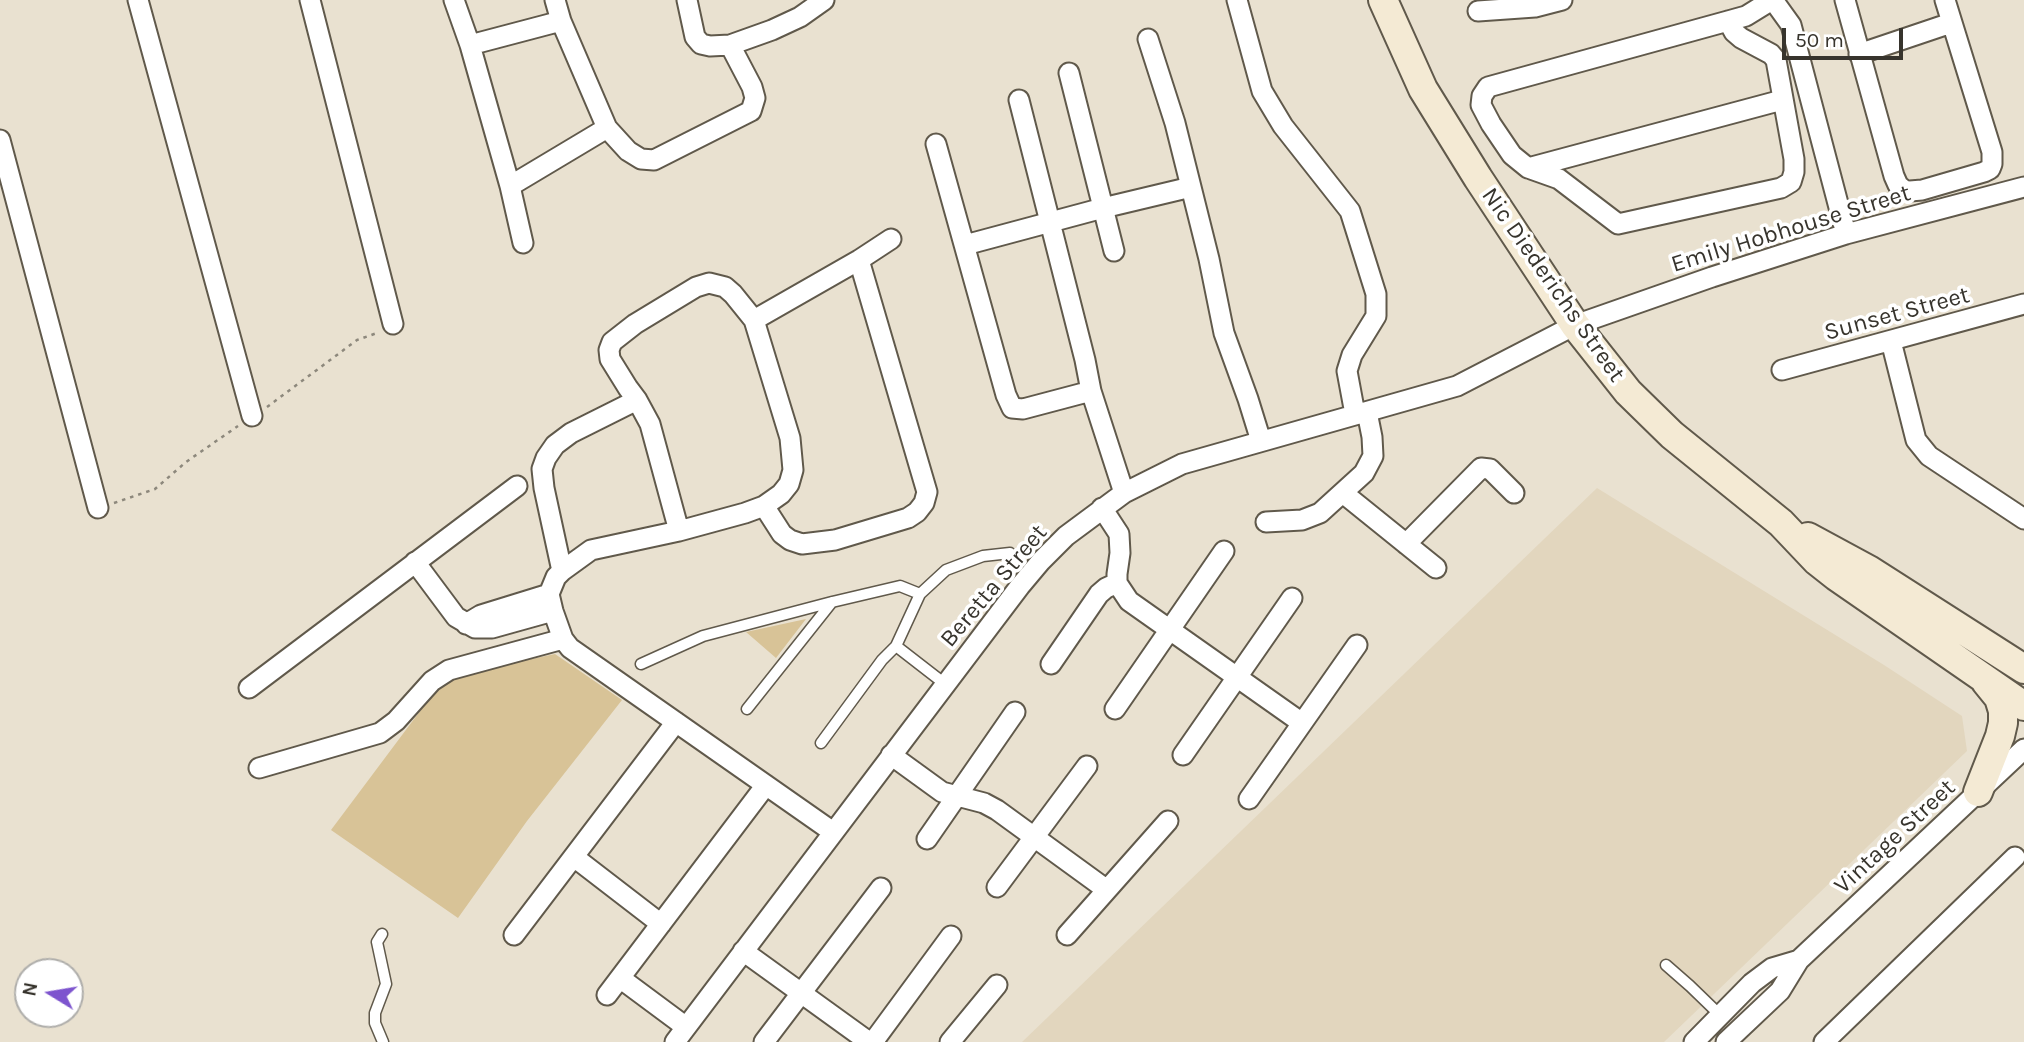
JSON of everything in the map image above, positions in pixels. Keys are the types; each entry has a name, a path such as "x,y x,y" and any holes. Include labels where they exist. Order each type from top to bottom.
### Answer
{"street":[{"path":"138,0 252,416"},
{"path":"310,0 393,324"},
{"path":"454,0 510,186 523,243"},
{"path":"555,0 561,21 607,128 622,146 641,159 654,159 751,111 755,98 752,87 730,45"},
{"path":"687,0 695,37 698,42 710,46 730,45 772,30 800,18 824,0"},
{"path":"1237,0 1262,91 1283,126 1350,211 1376,295 1376,316 1352,355 1347,371 1372,437 1373,456 1364,473 1320,513 1303,520 1266,522"},
{"name":"Nic Diederichs Street","path":"1383,0 1423,89 1478,178 1575,325 1628,392 1672,435 1781,523 1817,561 2024,706"},
{"path":"1728,21 1741,38 1762,48 1776,60 1794,159 1791,182 1782,188 1618,224 1559,179 1528,168 1513,155 1481,105 1482,96 1488,87 1746,16 1773,0 1791,25 1846,234"},
{"path":"1845,0 1894,176 1904,190 1922,190 1984,172 1990,169 1992,164 1992,152 1945,0"},
{"path":"1478,11 1535,7 1555,1"},
{"path":"470,46 561,21"},
{"path":"1859,54 1951,23"},
{"path":"1148,39 1175,123 1209,259 1224,333 1261,440"},
{"path":"1069,73 1114,251"},
{"path":"1019,100 1091,391 1124,493"},
{"path":"1528,168 1782,100"},
{"path":"510,186 607,128"},
{"path":"0,140 98,508"},
{"path":"936,144 1006,395 1012,408 1023,408 1091,391"},
{"path":"964,244 1191,187"},
{"name":"Emily Hobhouse Street","path":"1575,325 1846,234 2024,187"},
{"path":"754,320 891,239"},
{"path":"764,506 782,534 802,544 835,540 908,518 917,512 923,503 927,492 859,260"},
{"path":"679,531 650,424 615,369 608,350 612,342 635,324 696,287 709,283 725,287 754,320 790,438 793,470 789,484 781,494 764,506 679,531 591,550 556,578 551,603 563,639 570,648 833,832"},
{"name":"Sunset Street","path":"1782,370 2024,304"},
{"name":"Beretta Street","path":"680,1034 945,684 1041,561 1066,536 1124,493 1182,464 1457,386 1575,325"},
{"path":"1891,341 1916,440 1929,456 2024,519"},
{"path":"562,571 544,488 542,469 546,458 555,445 571,433 637,400"},
{"path":"1406,544 1481,468 1490,469 1514,493"},
{"path":"249,688 517,486"},
{"path":"1343,493 1436,568"},
{"path":"1102,508 1119,534 1121,546 1117,583 1129,601 1302,723"},
{"name":"Nic Diederichs Street","path":"1781,523 1869,570 2024,669"},
{"path":"1115,709 1224,551"},
{"path":"415,562 449,608 466,624 475,628 514,622 551,603"},
{"path":"1051,664 1100,594 1117,583"},
{"path":"1183,755 1292,598"},
{"path":"259,768 380,733 396,721 441,674 563,639"},
{"path":"1249,799 1357,645"},
{"path":"1979,792 2003,723 1999,698 1983,678"},
{"path":"927,838 1015,712"},
{"path":"514,934 676,722"},
{"name":"Vintage Street","path":"1737,1038 1780,991 1799,960 2024,749"},
{"path":"891,755 942,793 984,803 1107,890"},
{"path":"997,887 1087,766"},
{"path":"607,995 766,785"},
{"path":"1068,935 1167,821"},
{"path":"573,857 661,924"},
{"path":"1824,1042 2015,857"},
{"path":"764,1042 881,888"},
{"path":"743,951 871,1042 951,936"},
{"name":"Vintage Street","path":"1694,1042 1752,983 1772,968 1799,960"},
{"path":"620,978 680,1034"},
{"path":"950,1042 997,985"},
{"path":"1721,1016 1737,1038"}],"lane":[{"path":"821,743 882,660 896,646 920,594 946,570 983,556 1010,553"},
{"path":"641,664 703,636 832,602 900,586 920,594"},
{"path":"747,709 832,602"},
{"path":"896,646 945,684"},
{"path":"382,934 377,942 386,984 374,1013 383,1042"},
{"path":"1666,965 1721,1016"}],"shaded area":[{"path":"1597,488 1962,716 1967,751 1664,1042 1022,1042"},
{"path":"806,619 776,658 746,632"},
{"path":"555,654 622,700 527,821 458,918 331,830 441,683 489,668"}]}
